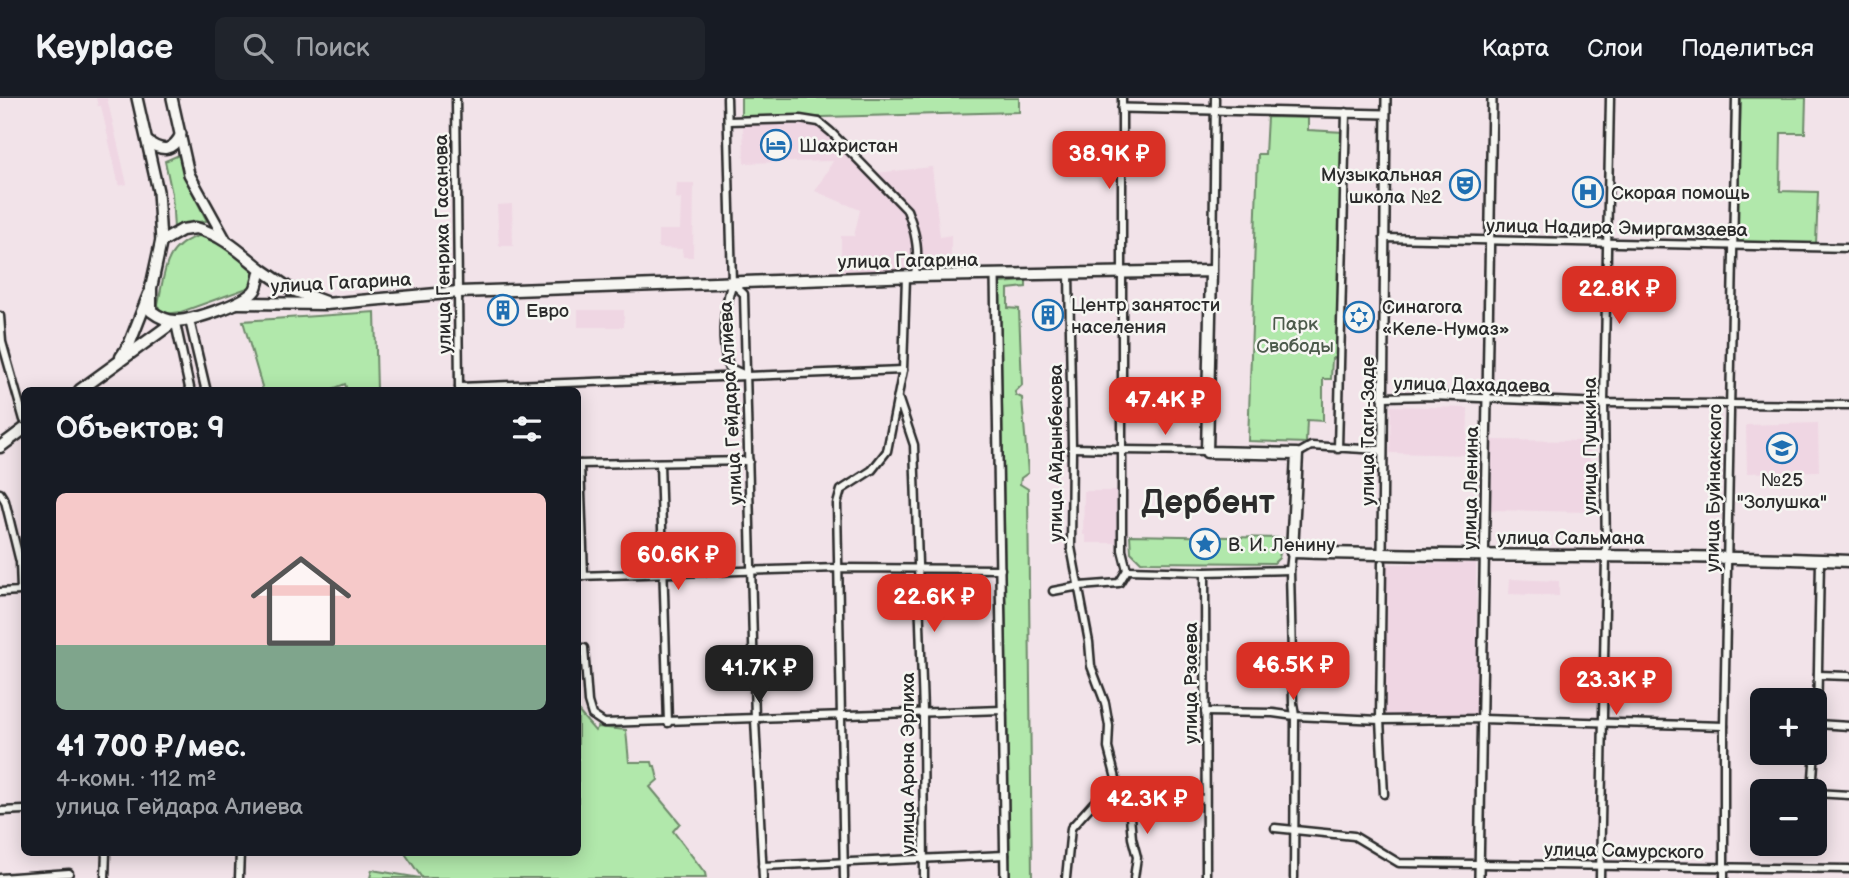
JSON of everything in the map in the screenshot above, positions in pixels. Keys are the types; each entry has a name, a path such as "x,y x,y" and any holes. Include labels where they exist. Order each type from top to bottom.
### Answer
{"main road":[{"path":"115,366 129,345 151,288 161,242 160,203 137,98"},
{"path":"172,98 188,174 225,239"},
{"path":"147,141 157,149 167,148 176,143 181,134"},
{"path":"84,387 175,321 237,303 255,290 261,269 225,239 196,228 182,230 161,242"},
{"name":"улица Гагарина","path":"261,269 290,289 326,303 459,292 911,276 1069,274"},
{"path":"1213,270 1208,451 1298,453 1292,552"},
{"name":"улица Гагарина","path":"911,276 1213,270"},
{"name":"улица Гагарина","path":"1122,272 1211,271 1208,451"},
{"path":"151,288 151,311 159,318 175,321"},
{"name":"улица Гагарина","path":"237,303 326,304 459,292"},
{"path":"0,447 21,431"},
{"name":"улица Сальмана","path":"1292,552 1382,559 1485,554 1727,556 1849,561"}],"street":[{"name":"улица Генриха Гасанова","path":"456,98 459,387"},
{"name":"улица Гейдара Алиева","path":"727,98 732,283 744,294 755,719 763,878"},
{"path":"1053,591 1119,583 1127,570 1122,550 1122,98"},
{"path":"1213,270 1215,98"},
{"name":"улица Таги-Заде","path":"1384,794 1380,720 1386,98"},
{"name":"улица Ленина","path":"1479,878 1492,98"},
{"name":"улица Пушкина","path":"1600,878 1610,98"},
{"name":"улица Буйнакского","path":"1724,878 1724,726 1736,98"},
{"path":"1122,108 1385,114"},
{"path":"1338,449 1346,112"},
{"path":"728,121 800,119 819,122 907,211 912,220 917,258 911,276 899,398 887,451 872,470 841,490 838,505 844,878"},
{"name":"улица Надира Эмиргамзаева","path":"1384,238 1849,248"},
{"name":"улица Айдынбекова","path":"1069,274 1071,547 1080,586 1089,655 1105,703 1109,726 1108,748 1120,794"},
{"path":"995,275 1006,878"},
{"path":"732,283 725,307 726,357 729,368 746,376"},
{"path":"0,316 2,342 21,408"},
{"path":"189,318 205,387"},
{"path":"175,321 189,387"},
{"path":"503,387 903,370"},
{"name":"улица Дахадаева","path":"1382,397 1432,396 1604,403 1849,405"},
{"name":"улица Арона Эрлиха","path":"899,398 914,445 923,712 924,878"},
{"path":"1298,453 1311,446 1381,450"},
{"path":"1072,448 1208,451"},
{"path":"581,464 749,461"},
{"path":"660,463 668,723"},
{"path":"0,494 5,501 21,574"},
{"path":"1292,552 1290,570 1295,716 1294,878"},
{"path":"1818,688 1820,560"},
{"path":"581,576 838,568 1001,569"},
{"path":"1127,570 1290,570"},
{"name":"улица Рзаева","path":"1205,572 1206,878"},
{"path":"0,592 21,586"},
{"path":"581,648 584,648 587,702 592,715 604,723 1003,710"},
{"path":"1818,676 1849,676"},
{"path":"1205,712 1273,713 1380,720 1482,719 1724,726"},
{"path":"1827,725 1849,726"},
{"path":"1827,793 1849,795"},
{"path":"1066,878 1071,828 1097,799 1120,794 1205,799"},
{"path":"1128,795 1132,838 1137,857 1134,878"},
{"path":"0,811 21,810"},
{"path":"1275,828 1294,829"},
{"name":"улица Самурского","path":"1294,829 1354,836 1399,863 1849,869"},
{"path":"762,866 1005,855"},
{"path":"105,878 106,856"},
{"path":"239,878 240,856"},
{"path":"0,877 69,873"}],"shaded area":[{"path":"96,98 107,98 127,184 119,186 101,106 98,106"},
{"path":"743,123 819,126 866,174 932,167 940,237 951,235 951,272 841,274 841,236 854,236 860,210 815,191 833,161 744,163"},
{"path":"677,183 694,183 693,257 683,257 682,249 658,248 658,230 680,230 681,199 676,198"},
{"path":"512,204 513,246 499,246 497,205"},
{"path":"578,310 624,310 624,327 578,327"},
{"path":"1391,406 1468,408 1467,455 1390,453"},
{"name":"№25 \"Золушка\"","path":"1818,423 1819,471 1747,473 1746,425"},
{"path":"1491,440 1590,441 1589,512 1489,510"},
{"path":"1084,491 1116,491 1116,543 1086,543 1086,535 1083,535"},
{"path":"1476,563 1477,715 1383,716 1384,564"},
{"path":"1510,579 1559,581 1559,596 1509,594"}],"green space":[{"path":"741,98 1019,98 1019,112 741,119"},
{"path":"1741,98 1806,98 1805,133 1781,133 1780,191 1818,192 1816,244 1737,242"},
{"name":"Парк Свободы","path":"1267,117 1308,118 1308,130 1344,132 1338,357 1332,358 1331,379 1323,379 1323,421 1307,420 1306,443 1248,441 1258,154 1265,154"},
{"path":"179,155 184,176 207,221 189,223 174,229 172,194 165,161"},
{"path":"198,236 223,244 244,260 255,274 253,286 181,312 165,314 158,304 168,262 178,247"},
{"path":"1026,281 1026,287 1008,289 1008,308 1019,309 1022,385 1015,392 1022,398 1028,473 1021,478 1020,484 1028,489 1032,878 1010,878 1000,283"},
{"path":"375,312 377,387 346,387 345,384 338,387 262,387 243,321"},
{"path":"1130,535 1283,538 1279,558 1274,563 1141,562 1131,552"},
{"path":"581,715 595,731 598,727 626,730 629,762 652,762 658,780 650,787 680,823 673,831 706,878 422,878 407,856 581,856"},
{"path":"372,870 420,878 370,878"}],"place":[{"name":"Шахристан","path":"776,145"},
{"name":"Музыкальная школа №2","path":"1465,185"},
{"name":"Скорая помощь","path":"1588,192"},
{"name":"Евро","path":"503,310"},
{"name":"Центр занятости населения","path":"1048,315"},
{"name":"Синагога «Келе-Нумаз»","path":"1359,317"},
{"name":"№25 \"Золушка\"","path":"1782,448"},
{"name":"В. И. Ленину","path":"1205,544"}],"district":[{"name":"Дербент","path":"1208,501"}]}
